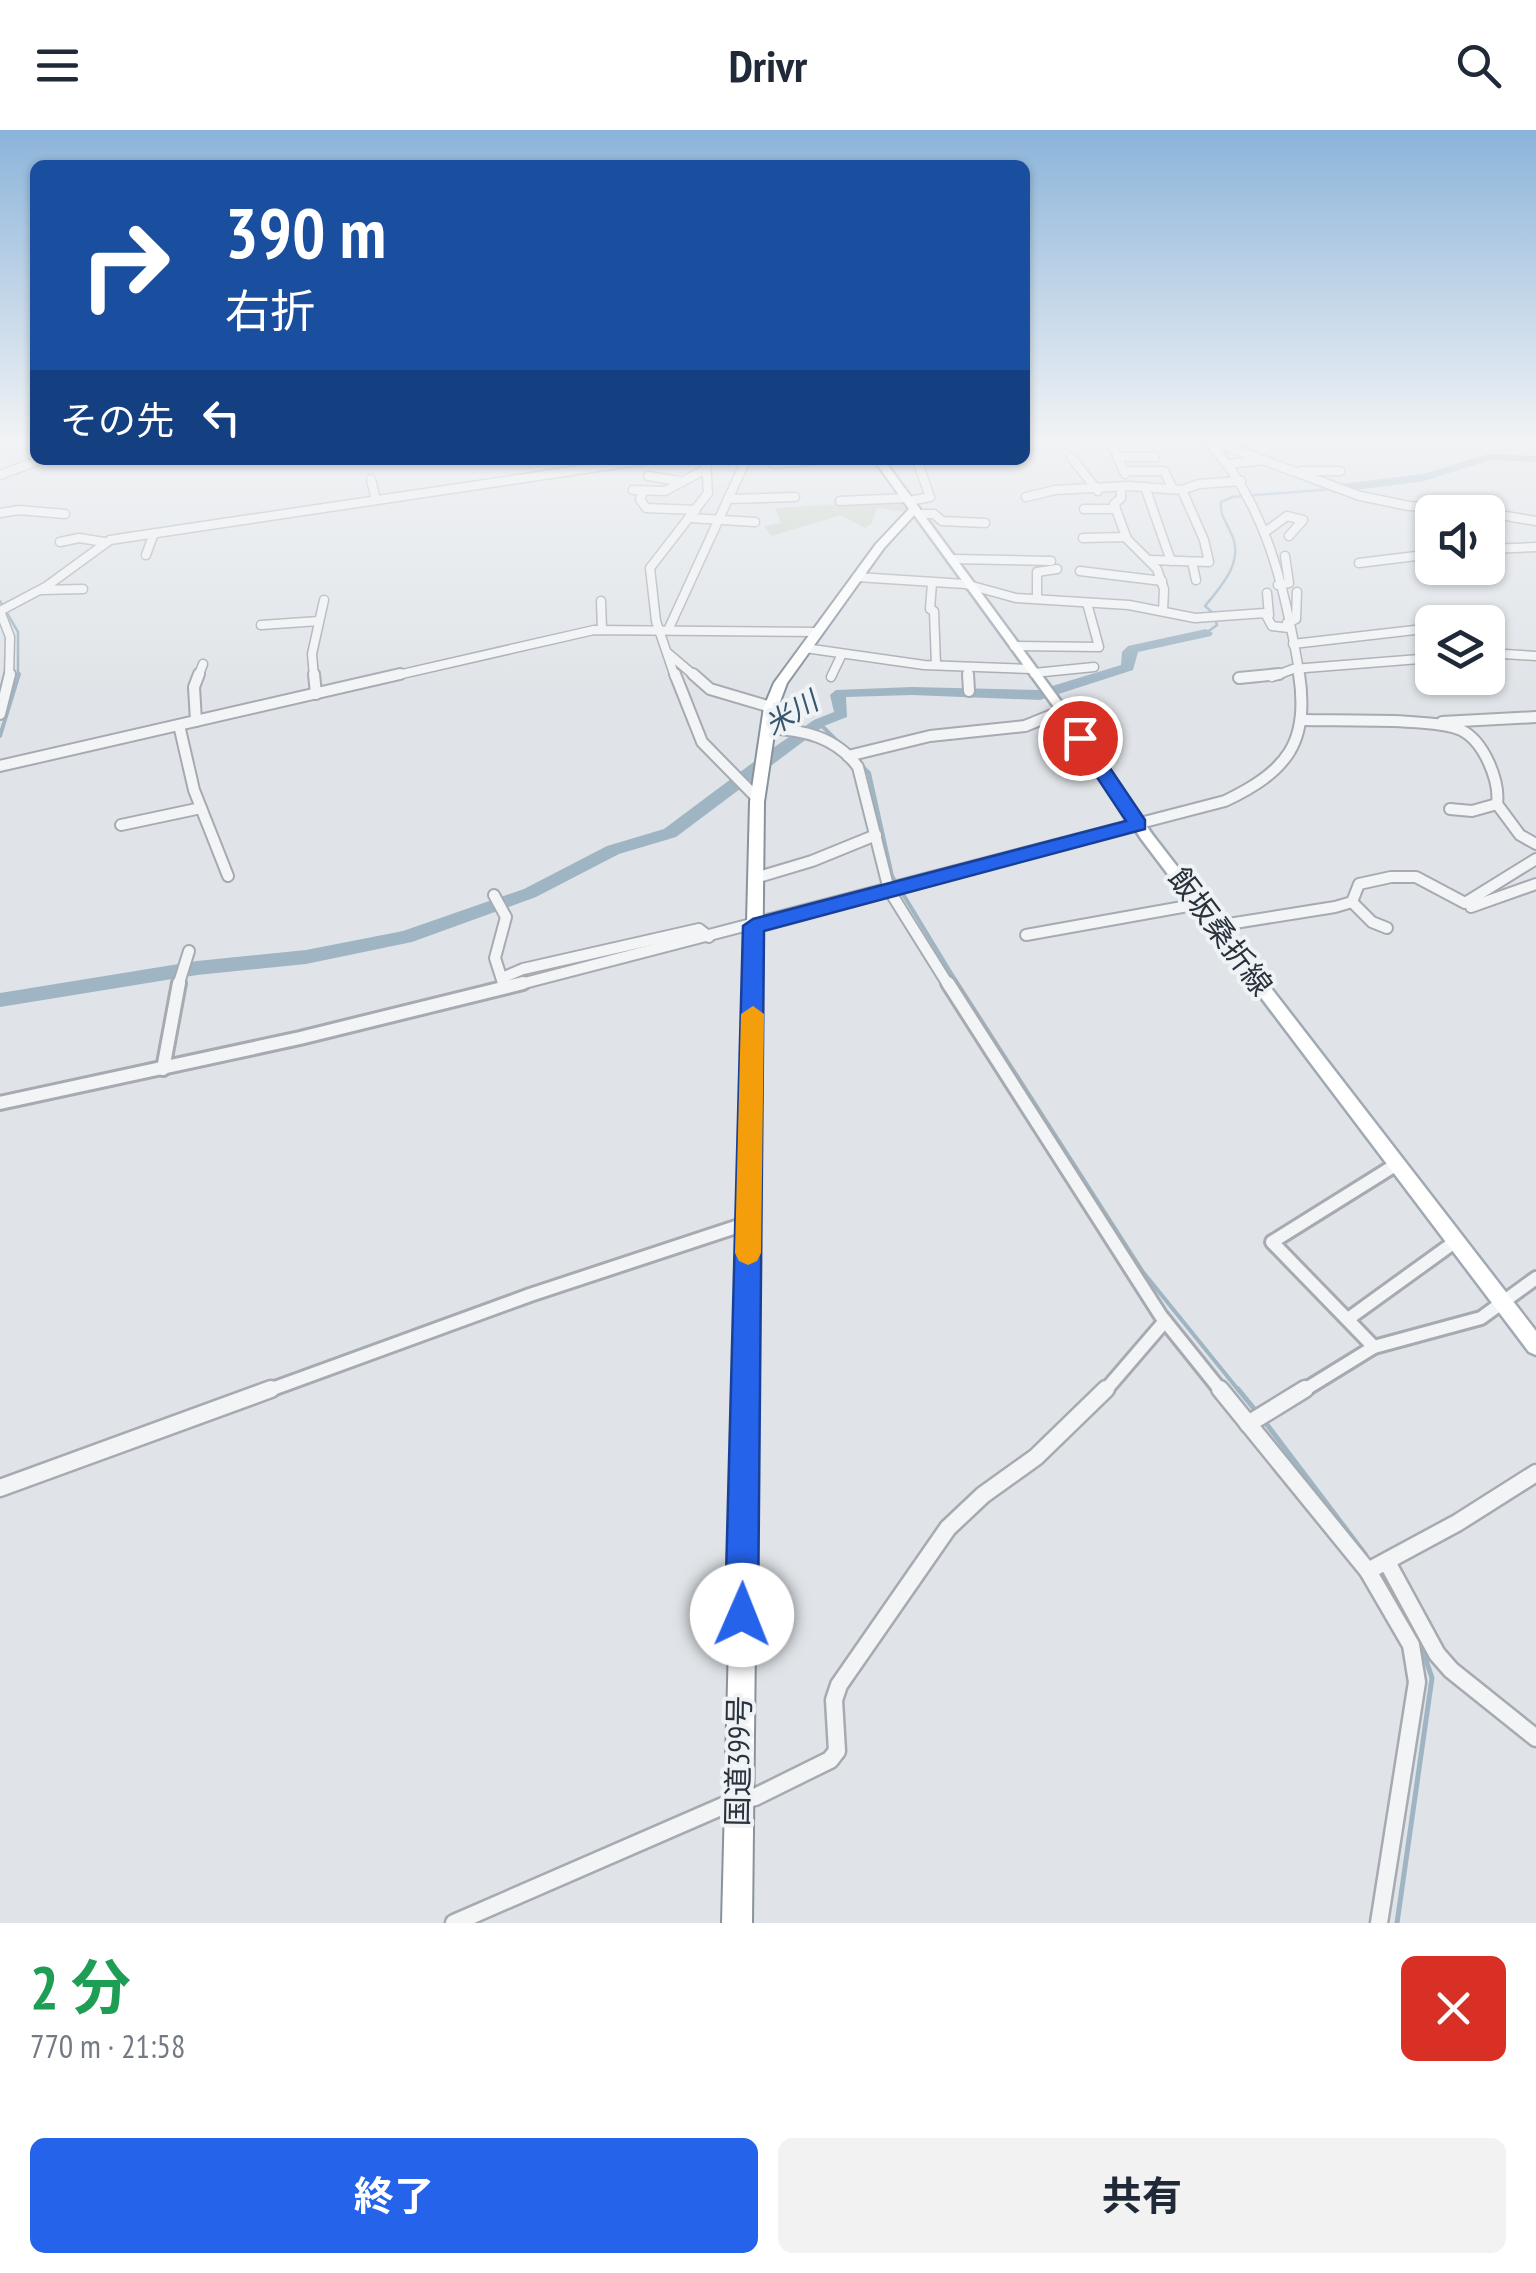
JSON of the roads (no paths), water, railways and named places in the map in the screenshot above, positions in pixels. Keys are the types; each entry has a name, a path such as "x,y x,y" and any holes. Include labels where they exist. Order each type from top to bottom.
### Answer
{"highway":[{"name":"国道399号","path":"736,1923 755,878 745,787 763,762 770,707 805,648 898,524"}],"main road":[{"name":"飯坂桑折線","path":"926,524 1138,824 1536,1346"}],"street":[{"path":"60,542 78,538 104,542 218,524"},
{"path":"685,524 650,568 669,654 691,722 702,742 745,787"},
{"path":"664,628 717,524"},
{"path":"1121,524 1126,537"},
{"path":"1160,524 1167,536 1170,561"},
{"path":"1151,560 1209,562 1195,524"},
{"path":"0,1103 327,1033 503,982 710,937 1216,804 1256,785 1283,761 1301,734 1304,720 1300,669 1261,524"},
{"path":"1265,532 1277,524"},
{"path":"1289,536 1300,524"},
{"path":"146,555 154,533"},
{"path":"1084,538 1126,537 1142,547 1162,581 1166,599 1163,611"},
{"path":"0,714 12,670 14,644 1,611 41,590 104,542"},
{"path":"1505,548 1536,547"},
{"path":"1278,585 1289,583 1285,556"},
{"path":"1359,563 1415,556"},
{"path":"952,558 1050,561"},
{"path":"1192,562 1196,580"},
{"path":"1037,600 1036,572 1057,570"},
{"path":"1080,572 1162,581"},
{"path":"857,577 972,586 1006,591 1016,598 1163,611 1185,617 1269,614"},
{"path":"932,583 930,609 934,611 936,665"},
{"path":"41,590 83,589"},
{"path":"1267,593 1272,605 1272,626 1288,625 1296,619 1297,592"},
{"path":"316,694 312,654 324,600"},
{"path":"601,601 602,630"},
{"path":"1014,646 1099,647 1087,603"},
{"path":"262,625 319,620"},
{"path":"1293,644 1370,638 1415,628"},
{"path":"0,766 602,630 817,632"},
{"path":"474,644 482,656"},
{"path":"805,648 968,667 1033,671 1094,666"},
{"path":"669,654 710,689 770,707"},
{"path":"831,676 842,654"},
{"path":"1505,654 1536,656"},
{"path":"1239,678 1269,678 1300,669 1415,659"},
{"path":"196,721 194,687 204,664"},
{"path":"968,667 969,690"},
{"path":"852,754 930,736 1025,726 1054,700"},
{"path":"1440,726 1452,719 1503,724 1536,717"},
{"path":"1304,720 1462,730 1476,740 1499,790 1497,804 1520,835 1536,844"},
{"path":"178,725 201,808 228,876"},
{"path":"768,728 826,737 852,754 863,774 876,835 896,888 1165,1321 1377,1567 1450,1670 1467,1679 1536,1738"},
{"path":"1450,809 1472,811 1497,804"},
{"path":"121,825 201,808"},
{"path":"755,878 812,861 876,835"},
{"path":"1352,902 1357,885 1410,876 1458,902 1472,901 1536,859"},
{"path":"1440,890 1455,906 1468,908 1536,884"},
{"path":"498,901 506,921 495,958 503,982"},
{"path":"1216,926 1352,902"},
{"path":"1352,902 1372,922 1387,928"},
{"path":"1026,935 1198,904"},
{"path":"163,1068 188,951"},
{"path":"1374,1346 1272,1242 1397,1164"},
{"path":"0,1488 530,1295 748,1223"},
{"path":"1348,1319 1456,1241"},
{"path":"1251,1422 1374,1346 1481,1318 1536,1278"},
{"path":"454,1923 830,1760 838,1750 834,1700 839,1684 948,1528 984,1495 1036,1458 1093,1404 1165,1321"},
{"path":"1377,1567 1536,1473"},
{"path":"1377,1567 1417,1666 1379,1923"}],"waterway":[{"name":"米川","path":"1206,633 1217,625 1213,613 1205,606 1230,572 1235,553 1226,524"},
{"path":"0,601 18,632 18,677"},
{"name":"米川","path":"0,1000 197,968 306,957 405,937 530,893 613,850 670,833 819,723 842,714 838,695 841,693 1040,695 1128,667 1129,652 1133,649 1206,633"},
{"path":"0,736 19,674"},
{"path":"819,723 869,773 892,876 949,970 1143,1272 1240,1392"},
{"path":"1238,1389 1256,1411"},
{"path":"1265,1422 1365,1554"},
{"path":"1379,1574 1421,1645 1432,1678 1397,1923"}]}
